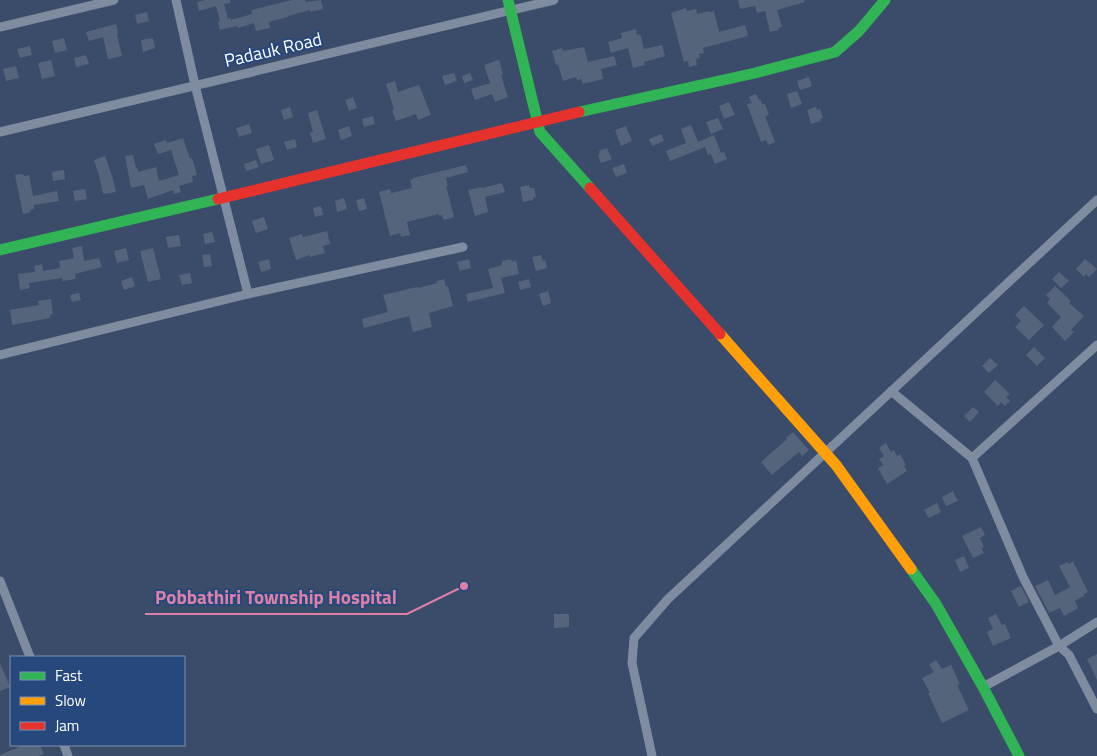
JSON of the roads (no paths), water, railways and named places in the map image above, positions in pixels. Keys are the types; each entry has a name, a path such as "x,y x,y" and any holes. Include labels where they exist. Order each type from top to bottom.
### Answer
{"street":[{"path":"0,27 92,2 114,0"},
{"path":"176,0 195,85 248,294"},
{"name":"Padauk Road","path":"0,132 195,85 510,5 554,0"},
{"path":"0,250 537,122 755,73 835,52 859,31 885,0"},
{"path":"510,5 540,132 836,464 936,604 1019,756"},
{"path":"652,756 632,663 634,638 668,599 1097,200"},
{"path":"0,355 248,294 463,247"},
{"path":"972,458 1097,345"},
{"path":"891,391 972,458 1023,577 1059,646 1070,655 1097,709"},
{"path":"0,581 30,656"},
{"path":"983,687 1059,646 1097,622"}],"place":[{"name":"Pobbathiri Township Hospital","path":"464,586"}]}
